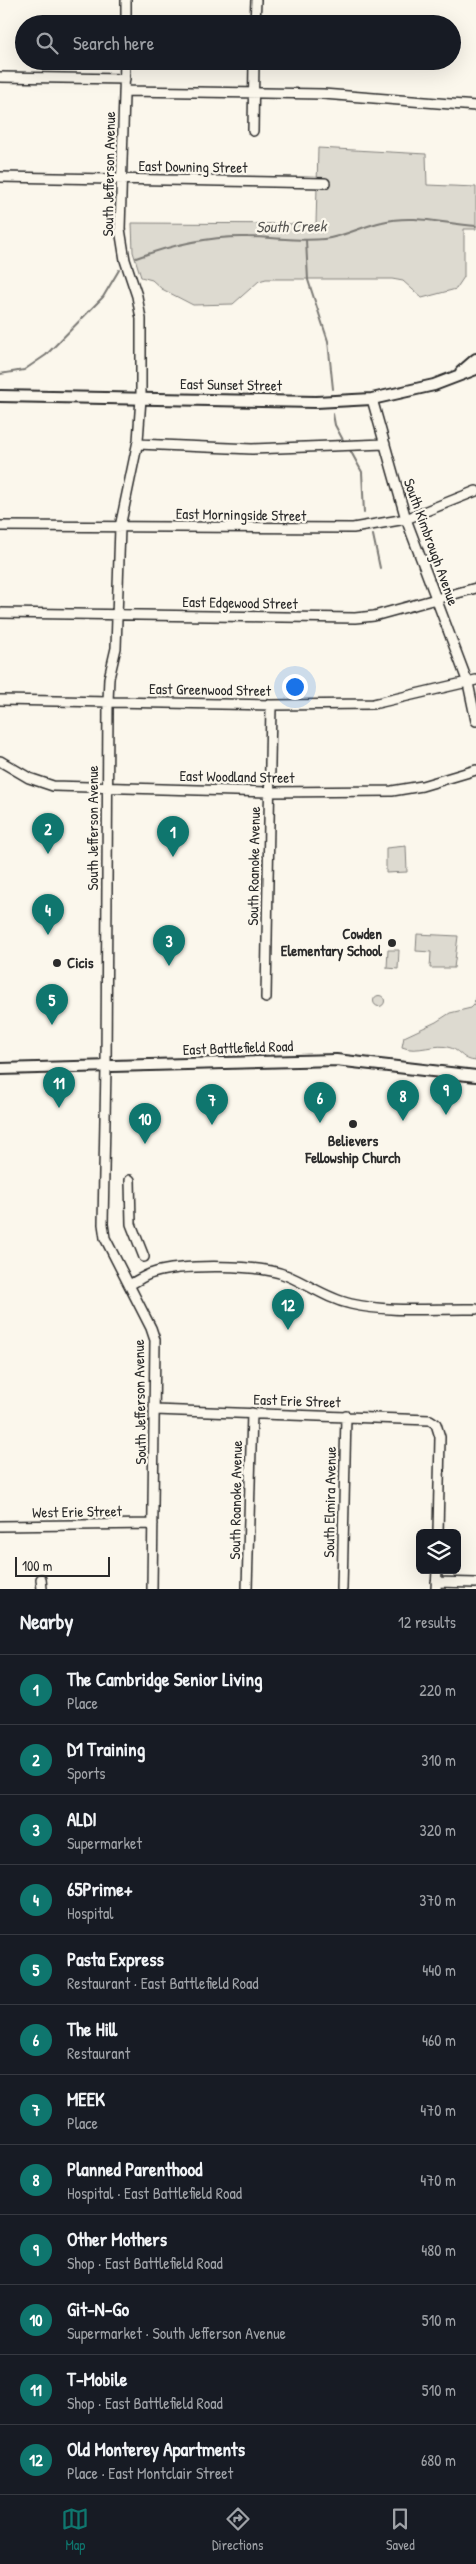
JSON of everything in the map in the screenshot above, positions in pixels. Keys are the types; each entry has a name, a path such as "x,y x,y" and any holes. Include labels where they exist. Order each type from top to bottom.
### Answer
{"main road":[{"name":"East Sunset Street","path":"458,374 476,359"},
{"name":"East Sunset Street","path":"0,396 316,402 372,399 434,385 458,374 476,369"},
{"name":"East Battlefield Road","path":"0,1069 336,1060 476,1076"}],"street":[{"path":"126,0 126,15"},
{"path":"255,15 256,0"},
{"name":"South Jefferson Avenue","path":"125,70 121,239 141,319 141,398 138,444 120,528 116,648 109,678 103,1224 105,1238 152,1328 155,1340 152,1589"},
{"path":"253,131 254,70"},
{"path":"0,77 125,79"},
{"path":"125,91 322,94 476,106"},
{"name":"East Downing Street","path":"0,177 325,183"},
{"name":"South Kimbrough Avenue","path":"372,399 406,519 437,600 472,682 476,721"},
{"path":"138,444 252,449 385,444"},
{"name":"East Morningside Street","path":"0,526 353,528 406,519 476,491"},
{"name":"East Edgewood Street","path":"0,613 355,618 374,616 476,588"},
{"name":"East Greenwood Street","path":"0,700 271,705 373,704 472,682"},
{"name":"South Roanoke Avenue","path":"266,998 271,705"},
{"name":"East Woodland Street","path":"0,761 29,778 53,786 107,789 270,792 392,791 422,786 476,770"},
{"path":"130,1180 131,1224 144,1257"},
{"path":"130,1285 152,1273 177,1269 257,1268 288,1276 337,1300 372,1308 476,1308"},
{"name":"East Erie Street","path":"155,1410 422,1419 436,1424 440,1438 438,1529"},
{"name":"South Roanoke Avenue","path":"247,1589 252,1413"},
{"name":"South Elmira Avenue","path":"342,1589 346,1416"},
{"name":"West Erie Street","path":"0,1526 154,1524"},
{"path":"41,1579 42,1589"},
{"path":"436,1586 476,1583"}],"shaded area":[{"path":"318,148 426,154 427,185 476,187 476,229 464,229 464,277 456,289 422,298 403,281 392,279 266,279 259,281 233,304 193,305 162,289 152,280 141,277 133,252 132,223 316,224"},
{"path":"406,846 407,872 386,873 386,848"},
{"path":"417,934 458,936 454,968 430,968 431,952 416,951"},
{"path":"388,950 399,950 398,969 387,968"},
{"path":"476,993 476,1061 465,1058 451,1048 439,1046 408,1049 402,1047 404,1037 436,1022 450,1013 471,1008 474,1005"},
{"path":"379,995 385,1001 379,1007 373,1001"}],"waterway":[{"name":"South Creek","path":"136,258 177,245 219,238 324,239 394,220 417,219 476,226"},
{"path":"306,240 308,280 328,341 333,389"},
{"name":"South Creek","path":"0,374 24,370 46,355 103,297 119,270"},
{"path":"333,414 335,425 343,440"},
{"path":"350,450 362,472 364,513"},
{"path":"373,535 380,568"}],"place":[{"name":"D1 Training","path":"48,854"},
{"name":"The Cambridge Senior Living","path":"173,857"},
{"name":"65Prime+","path":"48,935"},
{"name":"Cowden Elementary School","path":"392,943"},
{"name":"Cicis","path":"57,963"},
{"name":"ALDI","path":"169,966"},
{"name":"Pasta Express","path":"52,1025"},
{"name":"T-Mobile","path":"59,1108"},
{"name":"Other Mothers","path":"446,1115"},
{"name":"Planned Parenthood","path":"403,1121"},
{"name":"The Hill","path":"320,1123"},
{"name":"Believers Fellowship Church","path":"353,1124"},
{"name":"MEEK","path":"212,1125"},
{"name":"Git-N-Go","path":"145,1144"},
{"name":"Old Monterey Apartments","path":"288,1330"}]}
